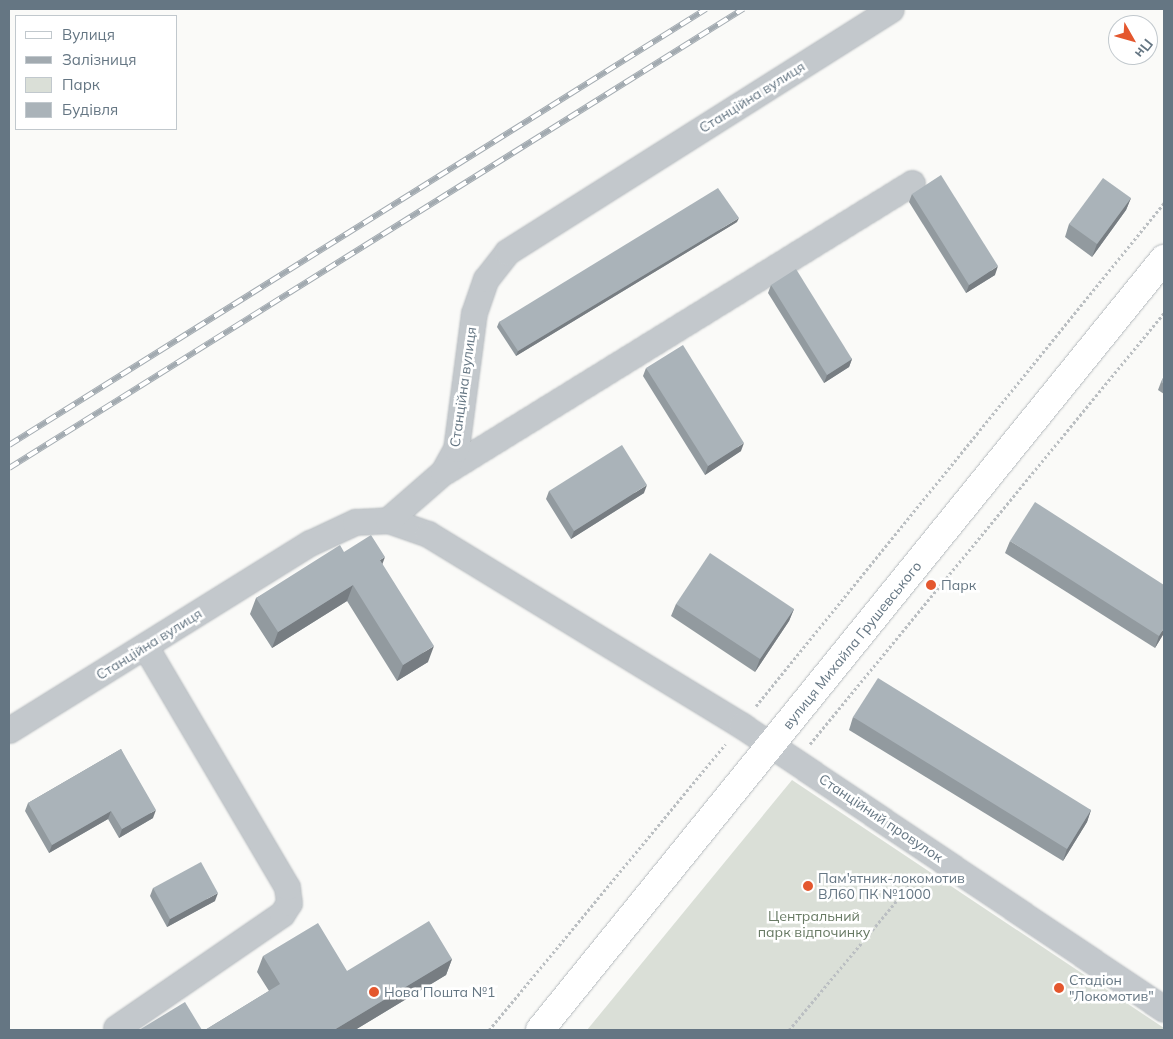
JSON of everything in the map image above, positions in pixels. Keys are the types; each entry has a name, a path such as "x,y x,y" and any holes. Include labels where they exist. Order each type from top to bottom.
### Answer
{"main road":[{"name":"вулиця Михайла Грушевського","path":"540,1030 1164,259"}],"street":[{"name":"Станційна вулиця","path":"9,730 310,544 355,522 388,520 443,472 456,449 474,313 486,279 507,252 891,9"},
{"path":"443,472 912,183"},
{"name":"Станційний провулок","path":"388,520 428,534 741,725 936,854 1164,1009"},
{"path":"116,1028 282,914 289,903 287,887 146,646"}],"path":[{"path":"489,1030 741,725 1164,203"},
{"path":"804,750 1164,313"},
{"path":"789,1030 936,854"}],"green space":[{"name":"Центральний парк відпочинку","path":"792,780 1164,1028 1164,1030 587,1030"}],"building":[{"path":"941,175 998,266 969,285 912,194"},
{"path":"1103,178 1131,198 1097,244 1069,224"},
{"path":"718,188 739,218 518,351 499,322"},
{"path":"796,269 852,359 827,375 771,285"},
{"path":"683,345 744,443 708,466 646,368"},
{"path":"622,445 647,485 574,531 549,491"},
{"path":"1035,502 1164,585 1164,628 1159,636 1010,541"},
{"path":"371,535 385,557 380,560 434,646 403,665 353,585 278,632 256,598 340,545 344,552"},
{"path":"710,553 794,609 760,659 676,604"},
{"path":"878,678 1091,810 1067,849 853,717"},
{"path":"121,749 156,810 122,829 111,811 52,845 28,803"},
{"path":"201,862 218,893 170,919 153,888"},
{"path":"429,921 452,959 334,1030 205,1030 280,984 263,956 318,923 347,971"},
{"path":"185,1002 202,1030 139,1030"}],"railway":[{"path":"9,445 706,9"},
{"path":"9,468 743,9"}],"place":[{"name":"Парк","path":"931,585"},
{"name":"Пам'ятник-локомотив ВЛ60 ПК №1000","path":"808,886"},
{"name":"Стадіон \"Локомотив\"","path":"1059,988"},
{"name":"Нова Пошта №1","path":"374,992"}]}
